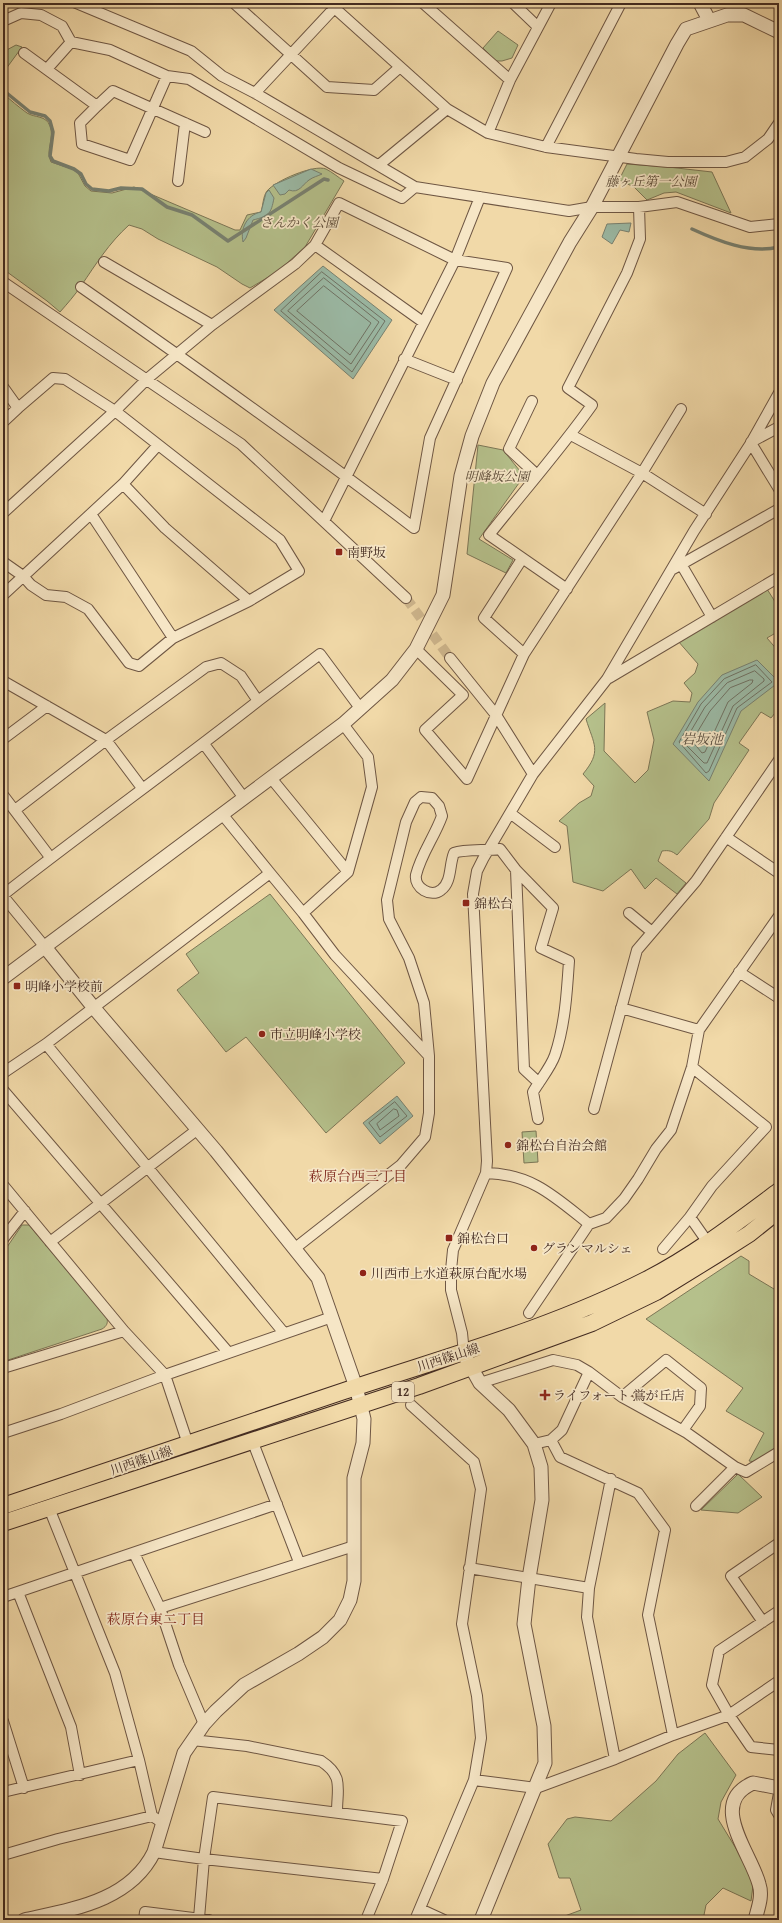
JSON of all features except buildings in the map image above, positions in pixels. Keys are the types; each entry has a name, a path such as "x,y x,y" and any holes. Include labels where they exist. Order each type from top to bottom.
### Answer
{"main road":[{"name":"川西篠山線","path":"3,1522 471,1368 592,1323 656,1292 712,1249 779,1191"},
{"name":"川西篠山線","path":"3,1506 356,1387 464,1353 576,1312 712,1249 749,1234 779,1210"}],"street":[{"path":"76,3 89,5 191,51 222,76 255,93 379,165 414,188 569,211 592,207 639,207 677,202 750,227 779,224"},
{"path":"234,3 327,87 374,90 400,67"},
{"path":"423,3 510,80"},
{"path":"513,3 538,26"},
{"path":"488,132 510,80 551,3"},
{"path":"546,147 621,3"},
{"path":"700,3 709,20"},
{"path":"255,93 334,5 447,109 488,132 546,147 668,162 726,162 745,157 768,139 779,123"},
{"path":"3,21 21,13 41,15 62,26 71,42 110,50 167,76 190,79 339,168 402,198 414,188"},
{"path":"3,978 342,724 392,680 416,649 443,595 461,476 472,436 493,383 570,242 592,207 686,29 727,15 744,16 779,32"},
{"path":"47,69 71,42"},
{"path":"24,53 97,106"},
{"path":"167,76 152,109 130,160 82,144 80,123 113,91 152,109 205,132"},
{"path":"379,165 447,109"},
{"path":"178,180 185,123"},
{"path":"324,521 455,260 480,197"},
{"path":"3,514 115,411 147,379 178,354 212,325 295,264 315,245 339,203 455,260 507,268 430,438 414,528 347,476 178,354 81,287"},
{"path":"567,589 489,535 571,435 592,405 568,388 627,273 640,239 639,207"},
{"path":"315,245 423,322"},
{"path":"104,262 212,325"},
{"path":"3,282 242,444 406,598"},
{"path":"404,359 457,380"},
{"path":"3,422 54,378 65,379 115,411 280,540 299,571 249,601 173,638 139,666 129,663 88,609 66,597 46,595 3,562"},
{"path":"3,387 18,408"},
{"path":"481,1920 545,1763 544,1726 524,1624 529,1578 542,1500 540,1466 534,1444 509,1410 480,1383 471,1368 464,1353 462,1333 451,1290 453,1250 486,1172 472,894 477,871 533,774 607,679 671,570 751,442 779,393"},
{"path":"532,401 509,449 537,475"},
{"path":"416,649 463,695 425,730 467,779 524,654 642,473 681,409"},
{"path":"751,442 779,427"},
{"path":"571,435 642,473 706,514"},
{"path":"751,442 779,489"},
{"path":"3,594 123,484 158,446"},
{"path":"123,484 165,528 249,601"},
{"path":"671,570 779,509"},
{"path":"91,514 173,638"},
{"path":"522,559 484,618 524,654"},
{"path":"681,564 712,617"},
{"path":"607,679 779,577"},
{"path":"24,1920 86,1906 112,1894 139,1874 148,1864 154,1852 184,1753 204,1724 244,1685 298,1654 323,1637 340,1620 350,1600 354,1581 354,1478 363,1443 364,1419 356,1387 318,1278 198,1129 94,1008 3,895 50,857 142,788 204,744 320,654 360,708"},
{"path":"450,658 496,715 533,774"},
{"path":"15,810 106,740 206,668 221,664 241,676 258,701"},
{"path":"3,681 106,740 142,788"},
{"path":"3,739 47,706"},
{"path":"303,912 348,872 372,787 368,757 342,724"},
{"path":"204,744 244,798"},
{"path":"594,1109 637,950 696,881 779,760"},
{"path":"271,778 348,872"},
{"path":"3,795 50,857"},
{"path":"294,1249 401,1165 424,1137 429,1113 429,1056 424,1003 409,958 389,919 387,900 406,822 415,802 421,797 432,798 439,806 442,816 419,865 416,878 419,887 426,892 434,893 441,891 447,884 454,853 461,851 488,851 500,849 516,870 553,908 541,948 569,961 562,1027 555,1056 533,1092 538,1119"},
{"path":"222,814 303,912 335,955 429,1056"},
{"path":"510,814 556,847"},
{"path":"726,837 779,873"},
{"path":"516,870 524,1069 539,1083"},
{"path":"3,1073 46,1044 270,873"},
{"path":"630,913 652,932"},
{"path":"530,1313 589,1224 606,1218 624,1199 638,1179 656,1148 671,1130 692,1067 699,1030 779,916"},
{"path":"739,972 779,998"},
{"path":"621,1008 699,1030"},
{"path":"46,1044 284,1333"},
{"path":"663,1249 690,1217 712,1186 766,1127 692,1067"},
{"path":"3,1090 100,1205 228,1352"},
{"path":"50,1242 198,1129"},
{"path":"486,1172 507,1173 544,1188 589,1224"},
{"path":"3,1185 124,1331 165,1375 188,1444"},
{"path":"3,1239 25,1211"},
{"path":"690,1217 712,1249"},
{"path":"3,1433 61,1414 228,1352 332,1317"},
{"path":"3,1368 124,1331"},
{"path":"480,1383 553,1360 577,1365 589,1372 622,1397 683,1430 735,1467 746,1472 779,1452"},
{"path":"622,1397 666,1360 701,1388 700,1406 683,1430"},
{"path":"534,1444 551,1440 562,1430 589,1372"},
{"path":"411,1406 474,1462 481,1489 462,1624 477,1696 481,1738 474,1780 415,1920"},
{"path":"252,1440 300,1562"},
{"path":"551,1440 560,1457 611,1479 638,1493 665,1530 648,1615 673,1735"},
{"path":"696,1506 735,1467"},
{"path":"611,1479 589,1588 587,1617 615,1759"},
{"path":"3,1597 277,1504"},
{"path":"49,1508 115,1673 139,1760 152,1816 163,1823"},
{"path":"763,1622 731,1576 779,1543"},
{"path":"160,1608 354,1546"},
{"path":"134,1553 160,1608 179,1665 204,1724"},
{"path":"469,1568 589,1588"},
{"path":"18,1592 71,1727 80,1775"},
{"path":"779,1611 719,1651 712,1685 729,1716 751,1747 779,1750"},
{"path":"474,1780 536,1788 615,1759 673,1735 729,1716 779,1681"},
{"path":"3,1722 24,1788"},
{"path":"192,1740 246,1746 321,1760 329,1766 339,1784 337,1812"},
{"path":"3,1792 139,1760"},
{"path":"755,1920 761,1894 759,1883 735,1827 732,1807 738,1794 753,1783 779,1788"},
{"path":"779,1793 776,1810 779,1815"},
{"path":"144,1920 146,1912 204,1919 204,1859 213,1797 402,1821 383,1879 366,1920"},
{"path":"3,1855 58,1839 152,1816"},
{"path":"154,1852 383,1879"},
{"path":"420,1909 444,1920"}],"green space":[{"path":"498,31 518,45 512,58 496,61 483,48"},
{"path":"16,45 22,47 3,73 3,52"},
{"name":"さんかく公園","path":"3,93 30,115 43,118 48,122 51,130 49,158 51,162 72,169 78,173 85,186 91,191 112,193 134,187 235,230 240,230 247,215 261,212 267,191 286,178 304,171 320,168 328,170 344,181 305,247 277,272 250,288 217,267 158,239 142,229 129,225 109,246 76,293 60,312 3,269"},
{"name":"藤ヶ丘第一公園","path":"627,164 712,172 731,213 676,192 664,193 647,200 634,187 619,180"},
{"name":"明峰坂公園","path":"478,445 503,450 524,476 479,539 513,560 506,573 467,554"},
{"path":"767,589 779,608 779,631 767,638 779,652 779,708 771,718 761,712 739,743 749,750 714,803 709,819 677,855 670,851 662,851 658,861 686,883 677,894 656,878 645,889 631,869 603,891 573,882 567,826 559,821 579,803 591,796 594,786 583,774 593,759 595,748 586,719 605,703 604,751 635,783 648,770 654,740 647,712 673,701 690,702 692,693 684,683 695,673 698,664 678,641"},
{"path":"270,894 405,1063 326,1133 246,1037 226,1052 177,990 199,973 186,954"},
{"path":"536,1131 538,1162 524,1163 522,1132"},
{"path":"22,1225 29,1225 107,1318 107,1323 102,1329 3,1361 3,1253"},
{"path":"741,1256 749,1261 749,1274 779,1292 779,1448 756,1462 749,1461 764,1433 726,1411 743,1388 646,1319"},
{"path":"738,1474 762,1497 738,1513 701,1510"},
{"path":"705,1733 736,1775 721,1802 718,1819 754,1878 751,1901 723,1888 706,1905 703,1920 554,1920 581,1910 570,1878 559,1878 548,1844 567,1819 575,1817 611,1821 656,1781 678,1754"}],"water":[{"path":"311,169 322,174 311,179 296,191 289,190 285,194 280,195 273,185"},
{"path":"269,190 274,198 272,208 266,216 253,220 243,242 242,237 244,227 248,219 261,212 266,193"},
{"path":"631,223 629,232 620,230 612,244 602,237 607,224"},
{"path":"323,266 392,320 353,379 274,310"},
{"name":"岩坂池","path":"757,660 779,682 741,711 709,781 673,744 698,702 722,675"},
{"path":"397,1096 413,1116 380,1144 363,1123"}],"waterway":[{"path":"3,90 30,112 45,116 50,121 53,132 50,156 53,161 74,169 81,174 86,184 92,189 109,191 121,188 142,189 167,207 192,215 228,241 324,179 328,180"},
{"path":"692,229 723,242 746,248 768,249 779,247"}],"tunnel":[{"path":"406,598 450,658"}],"place":[{"name":"南野坂","path":"339,552"},
{"name":"錦松台","path":"466,903"},
{"name":"明峰小学校前","path":"17,986"},
{"name":"市立明峰小学校","path":"262,1034"},
{"name":"錦松台自治会館","path":"508,1145"},
{"name":"錦松台口","path":"449,1238"},
{"name":"グランマルシェ","path":"534,1248"},
{"name":"川西市上水道萩原台配水場","path":"363,1273"},
{"name":"ライフォート 鴬が丘店","path":"545,1395"}],"district":[{"name":"萩原台西三丁目","path":"358,1176"},
{"name":"萩原台東二丁目","path":"156,1619"}]}
